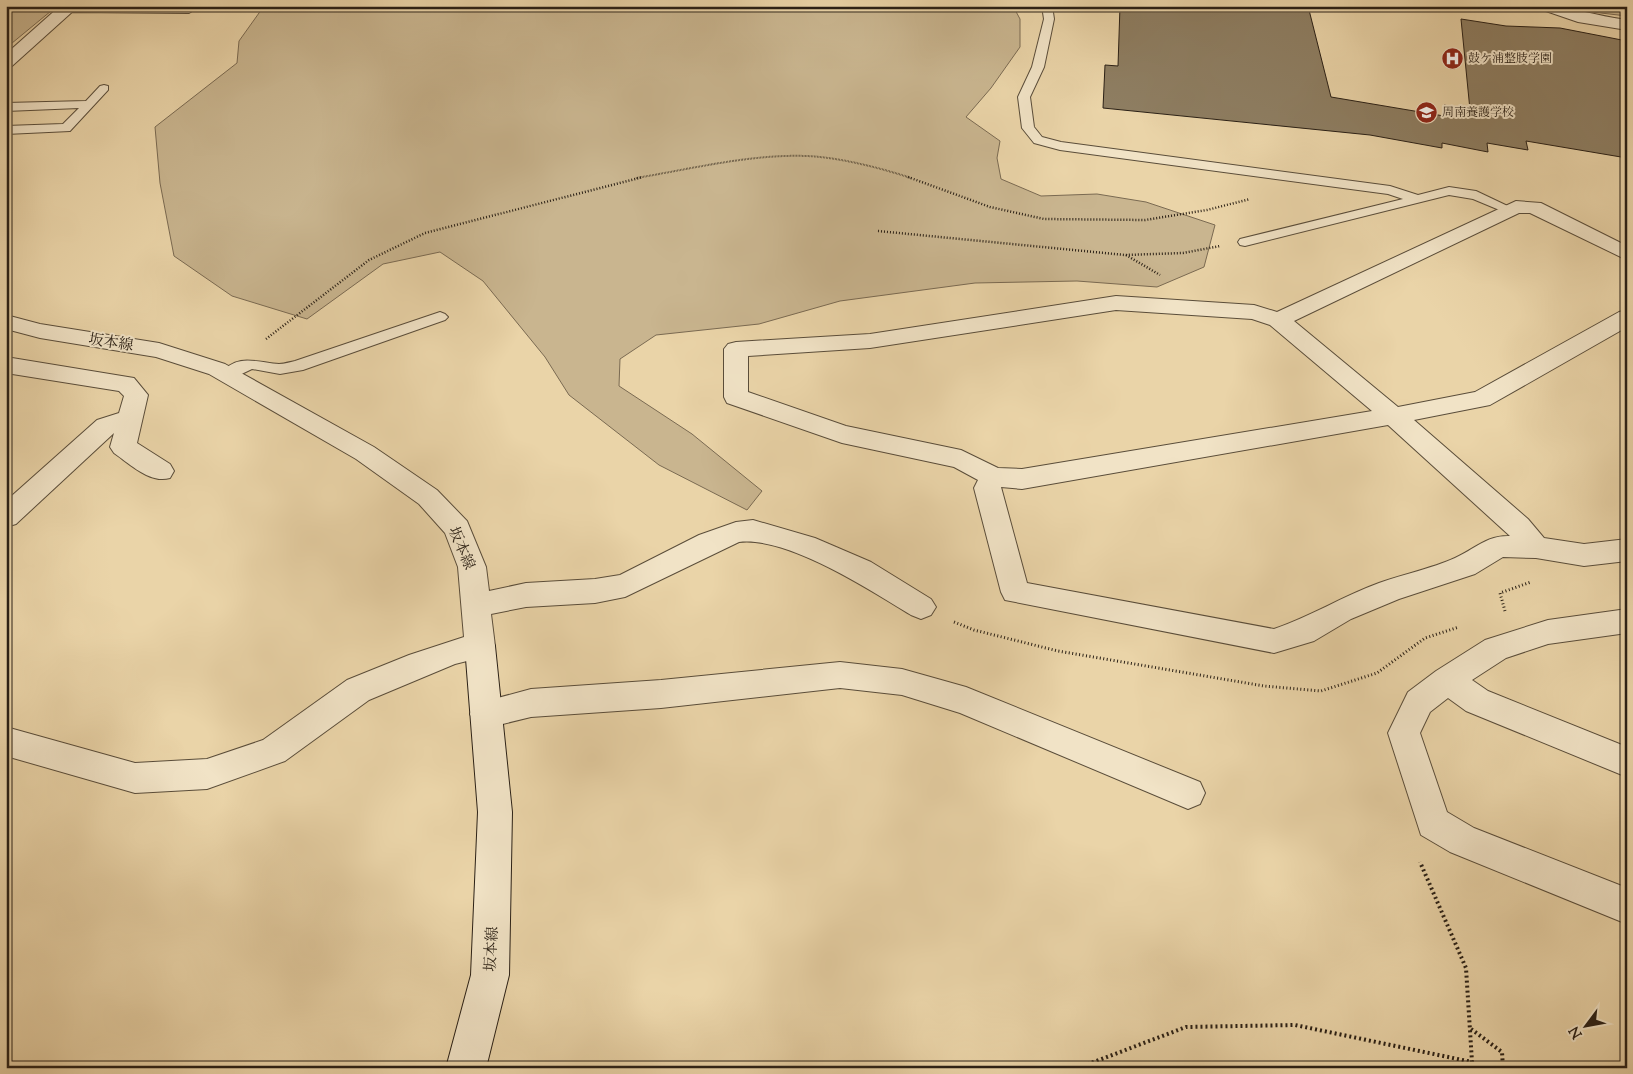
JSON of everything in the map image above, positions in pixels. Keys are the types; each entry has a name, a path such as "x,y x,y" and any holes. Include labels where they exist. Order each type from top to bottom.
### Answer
{"street":[{"path":"1545,6 1578,17 1627,25"},
{"path":"6,63 68,7 189,8"},
{"path":"1278,320 1516,207 1534,207 1627,254"},
{"path":"1536,547 1518,526 1393,416 1278,320 1254,312 1116,303 870,341 736,349 736,397 842,434 961,459 993,477 1022,479 1393,416 1481,399 1627,317"},
{"name":"坂本線","path":"6,322 40,331 159,350 223,372 365,453 428,496 457,528 472,567 495,812 490,975 466,1068"},
{"path":"6,365 126,384 136,395 123,447 161,471"},
{"path":"6,518 106,426 129,419"},
{"path":"993,477 987,488 1015,592 1274,642 1303,632 1340,611 1389,591 1465,566 1498,546 1536,547 1584,555 1627,550"},
{"path":"476,606 526,595 595,591 625,586 736,532 753,530 804,546 861,570 921,607"},
{"path":"1627,621 1548,632 1496,649 1447,680 1419,702 1404,733 1433,823 1462,840 1627,906"},
{"path":"6,741 135,778 207,774 272,751 358,690 453,652 480,646"},
{"path":"486,714 531,704 661,694 840,675 902,682 966,702 1188,792"},
{"path":"1447,680 1477,701 1627,762"}],"lane":[{"path":"1047,6 1049,18 1038,67 1024,97 1028,128 1038,140 1060,146 1390,190 1414,198"},
{"path":"1448,6 1472,7"},
{"path":"6,130 66,128 104,88"},
{"path":"6,107 88,104"},
{"path":"1245,242 1414,198 1449,191 1476,195 1509,210"},
{"path":"223,372 252,364 280,369 297,366 440,317"}],"path":[{"path":"223,372 369,260 425,233 626,180 752,159 807,156 886,170 990,207 1044,219 1145,220 1208,210 1252,199"},
{"path":"878,231 1125,255 1183,253 1245,242"},
{"path":"1500,594 1505,612"},
{"path":"1078,1068 1186,1027 1295,1026 1472,1062 1466,968 1413,847 1416,832 1433,823"},
{"path":"1471,1029 1502,1052 1502,1068"}],"shaded area":[{"path":"6,6 51,6 51,11 6,48"},
{"path":"264,6 1013,6 1020,19 1020,47 991,88 966,117 1000,141 997,158 1001,179 1041,196 1097,194 1146,202 1215,225 1204,267 1157,287 1077,281 975,283 840,301 759,324 656,335 620,359 619,386 692,434 762,491 747,510 659,465 569,395 545,357 483,281 440,252 383,264 307,319 232,296 174,256 160,183 155,127 237,63 239,41"},
{"path":"1582,6 1627,6 1627,16 1592,12"}],"building":[{"path":"1120,6 1308,6 1331,97 1444,116 1444,105 1470,110 1461,19 1506,26 1560,28 1627,41 1627,158 1526,141 1528,150 1487,143 1488,152 1442,143 1442,148 1370,135 1103,108 1105,65 1118,66"}],"place":[{"name":"鼓ケ浦整肢学園","path":"1452,58"},
{"name":"周南養護学校","path":"1426,112"}]}
